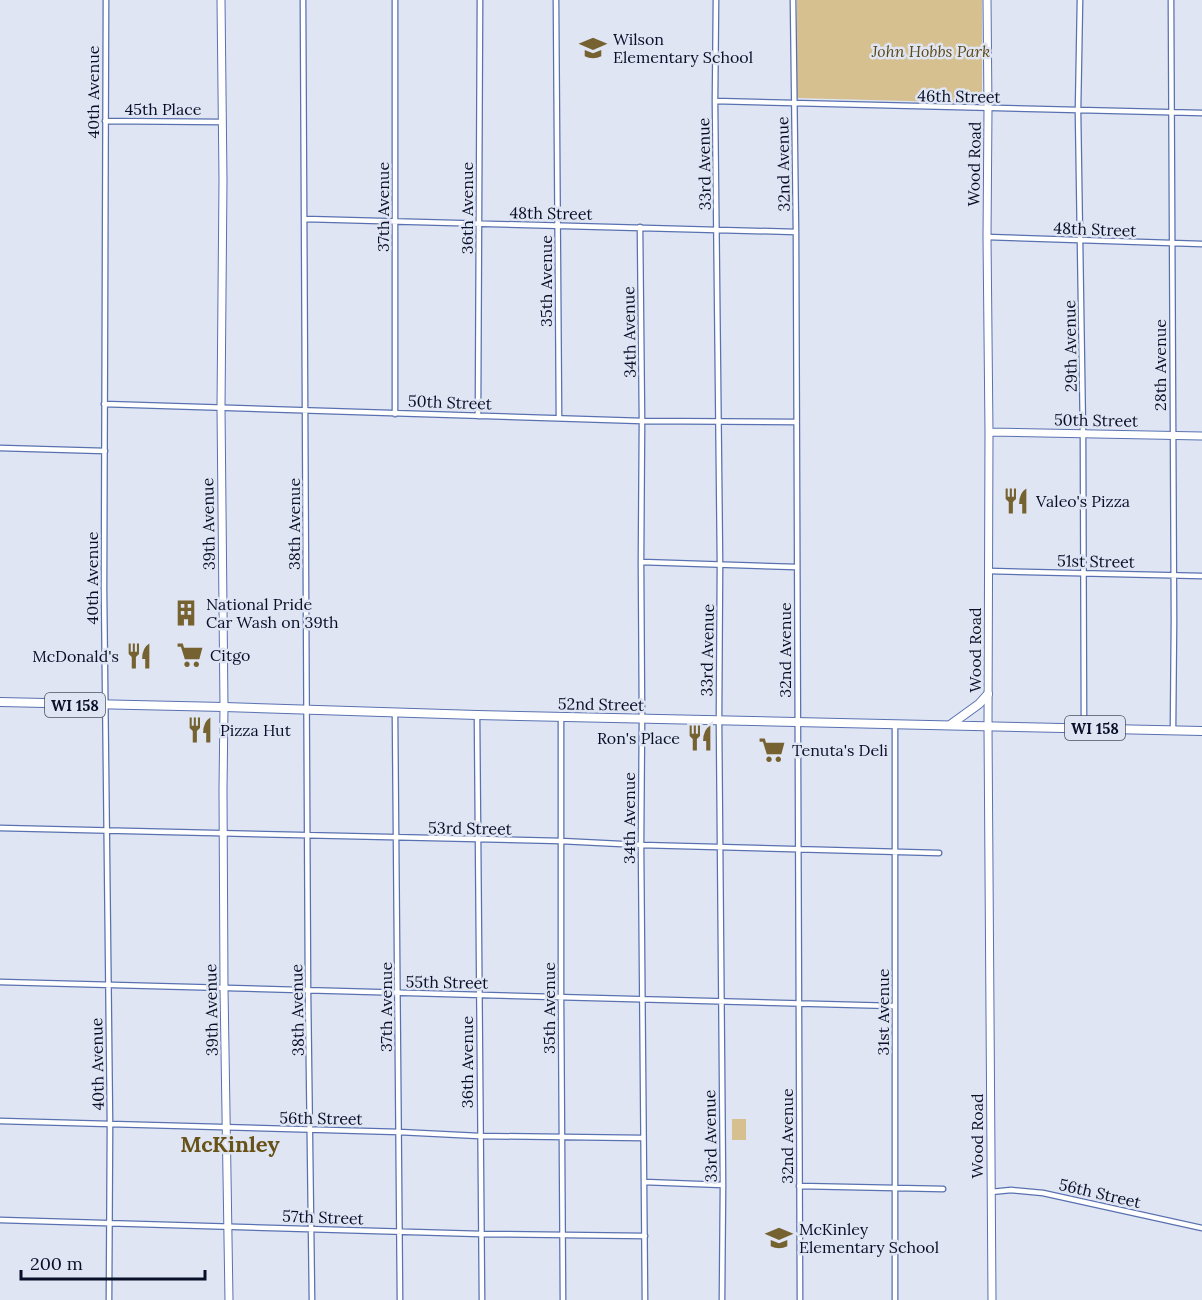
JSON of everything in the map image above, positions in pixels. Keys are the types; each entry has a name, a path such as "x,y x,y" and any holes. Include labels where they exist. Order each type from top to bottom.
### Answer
{"main road":[{"path":"949,726 972,710 988,694"},
{"name":"52nd Street","path":"0,702 477,716 1202,730"}],"street":[{"name":"40th Avenue","path":"106,0 104,404 107,985 110,1125 109,1300"},
{"name":"39th Avenue","path":"221,0 223,833 229,1300"},
{"name":"38th Avenue","path":"303,0 308,991 312,1300"},
{"name":"37th Avenue","path":"395,0 395,414"},
{"name":"36th Avenue","path":"478,416 480,0"},
{"name":"35th Avenue","path":"556,0 559,418"},
{"name":"33rd Avenue","path":"716,0 722,1300"},
{"name":"32nd Avenue","path":"793,0 800,1300"},
{"name":"Wood Road","path":"987,0 992,1300"},
{"name":"29th Avenue","path":"1080,0 1078,111 1083,433 1084,728"},
{"name":"28th Avenue","path":"1170,0 1173,730"},
{"name":"46th Street","path":"716,101 1202,113"},
{"name":"45th Place","path":"105,121 222,122"},
{"name":"48th Street","path":"305,219 796,232"},
{"name":"34th Avenue","path":"640,227 642,421 640,845 645,1300"},
{"name":"48th Street","path":"987,237 1202,244"},
{"name":"50th Street","path":"104,404 642,421 796,422"},
{"name":"50th Street","path":"989,432 1202,436"},
{"path":"0,448 105,452"},
{"path":"641,562 796,567"},
{"name":"51st Street","path":"989,571 1202,576"},
{"name":"37th Avenue","path":"395,713 400,1300"},
{"name":"36th Avenue","path":"477,716 482,1300"},
{"name":"35th Avenue","path":"561,716 563,1300"},
{"name":"31st Avenue","path":"895,724 896,1300"},
{"name":"53rd Street","path":"0,828 561,841 939,853"},
{"name":"55th Street","path":"0,982 894,1006"},
{"name":"56th Street","path":"0,1121 479,1136 642,1138"},
{"path":"644,1182 723,1185"},
{"path":"799,1186 943,1189"},
{"name":"56th Street","path":"991,1192 1011,1190 1043,1193 1202,1228"},
{"name":"57th Street","path":"0,1220 481,1234 645,1236"}],"green space":[{"name":"John Hobbs Park","path":"797,0 982,0 982,103 796,98"},
{"path":"732,1119 746,1119 746,1140 732,1140"}],"place":[{"name":"Wilson Elementary School","path":"593,48"},
{"name":"Valeo's Pizza","path":"1016,501"},
{"name":"National Pride Car Wash on 39th","path":"186,613"},
{"name":"Citgo","path":"190,655"},
{"name":"McDonald's","path":"139,656"},
{"name":"Pizza Hut","path":"200,730"},
{"name":"Ron's Place","path":"700,738"},
{"name":"Tenuta's Deli","path":"772,750"},
{"name":"McKinley Elementary School","path":"779,1238"}],"district":[{"name":"McKinley","path":"230,1144"}]}
